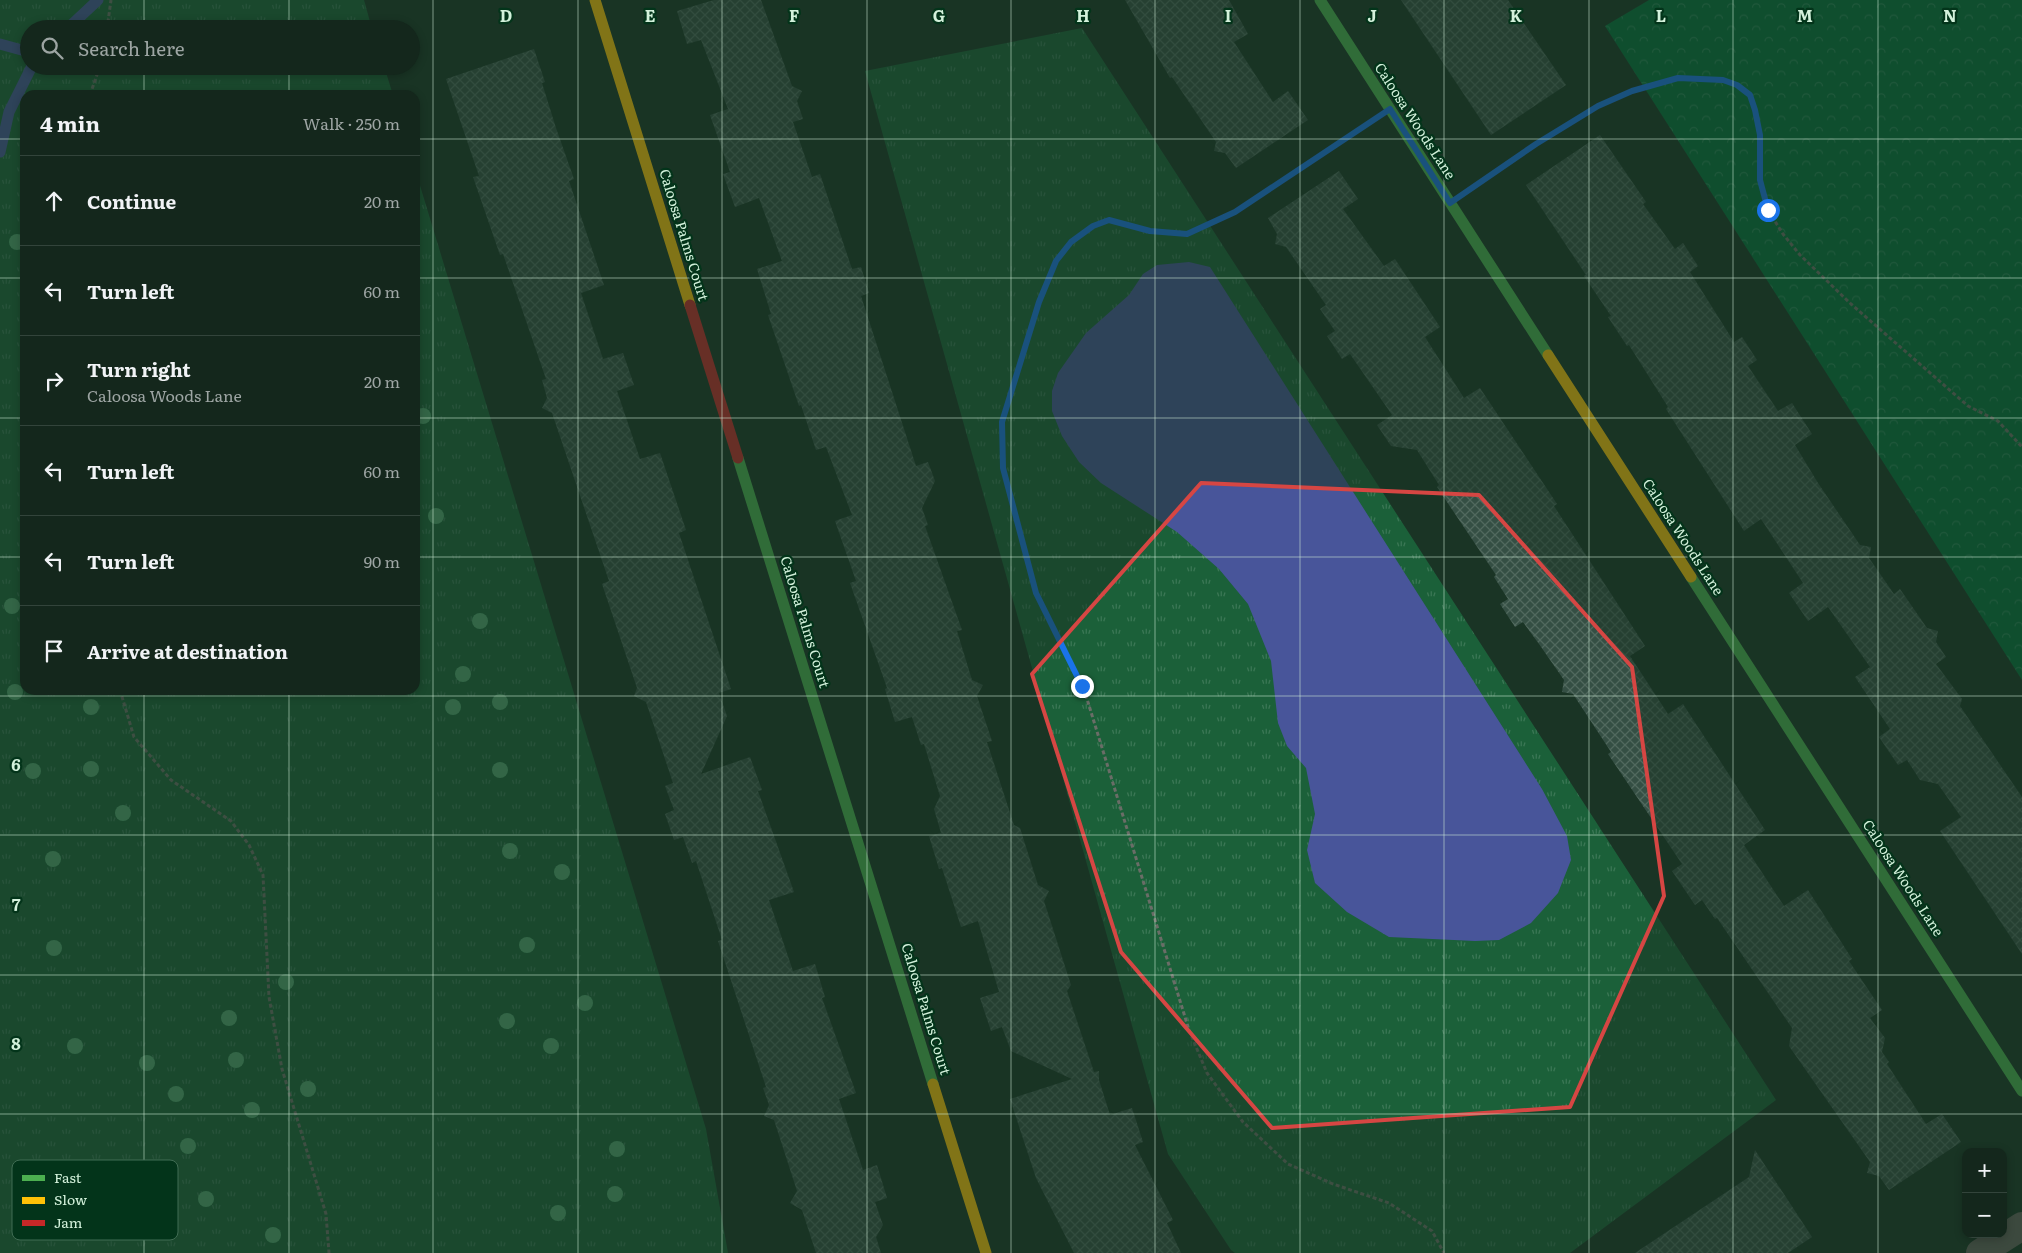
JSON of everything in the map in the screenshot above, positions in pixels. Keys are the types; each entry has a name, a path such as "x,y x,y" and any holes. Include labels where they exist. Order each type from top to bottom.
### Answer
{"street":[{"name":"Caloosa Palms Court","path":"595,0 986,1253"},
{"name":"Caloosa Woods Lane","path":"1320,0 2022,1090"},
{"path":"1980,1253 2022,1226"}],"path":[{"path":"108,20 111,1"},
{"path":"92,90 97,75"},
{"path":"1450,203 1536,144 1590,110 1632,91 1678,78 1723,80 1737,85 1750,95 1755,110 1760,135 1760,180 1768,210 1783,234 1800,255 1851,304 1968,406 1998,421 2022,447"},
{"path":"1390,109 1235,212 1187,234 1150,231 1109,220 1093,226 1071,242 1056,261 1039,302 1002,422 1003,468 1036,593 1082,686 1189,1030 1207,1073 1243,1122 1288,1164 1333,1184 1389,1203 1432,1231 1444,1253"},
{"path":"121,695 134,737 171,780 231,821 249,845 263,875 271,1006 282,1069 326,1214 329,1253"}],"highlighted area":[{"path":"1201,483 1479,495 1632,667 1664,896 1570,1107 1272,1128 1121,952 1032,674"}],"green space":[{"path":"0,0 364,0 370,20 20,20 20,75 387,75 391,90 20,90 20,695 420,695 420,185 706,1129 728,1253 0,1253"},
{"path":"1649,0 2022,0 2022,680 1605,26"},
{"path":"1082,28 1776,1100 1570,1253 1235,1253 1231,1250 1168,1154 865,71"}],"water":[{"path":"1189,262 1210,267 1542,789 1567,836 1571,860 1558,893 1531,923 1499,940 1475,941 1389,937 1347,912 1315,883 1307,850 1315,814 1306,768 1287,746 1278,723 1271,661 1248,604 1219,569 1177,532 1101,483 1079,462 1062,436 1052,411 1052,391 1058,373 1086,333 1129,295 1143,274 1157,265"}],"building":[{"path":"714,0 761,0 792,86 802,91 797,101 803,119 793,122 812,177 820,174 852,269 861,267 869,293 861,296 916,466 928,462 935,481 922,508 928,525 925,526 962,630 957,631 972,680 983,685 977,696 992,741 987,742 1014,825 1020,828 1038,885 1049,891 1044,901 1071,985 1067,991 1094,1072 1099,1071 1099,1080 1110,1115 1132,1108 1143,1142 1135,1145 1173,1220 1167,1223 1181,1253 1074,1253 1036,1178 1010,1099 1072,1079 1011,1051 1002,1027 991,1031 980,998 999,992 978,921 961,927 942,868 939,869 929,836 941,833 934,809 940,796 924,744 921,745 912,717 895,722 885,689 887,688 850,583 856,581 835,521 852,515 826,447 816,450 768,315 771,314 757,269 782,261 759,198 735,207 723,174 730,172 710,115 728,109 701,40 687,44 677,11"},
{"path":"1125,0 1229,0 1248,34 1234,42 1273,102 1288,91 1308,120 1236,168 1225,153 1214,151 1216,142 1172,77 1170,78"},
{"path":"1401,0 1508,0 1566,85 1491,135"},
{"path":"534,49 545,82 542,83 574,179 569,181 604,285 581,293 603,359 623,353 634,385 617,391 640,459 660,453 686,530 679,533 731,689 719,693 727,716 701,774 750,757 762,790 758,791 794,892 769,900 793,971 815,964 825,997 822,998 856,1093 839,1099 863,1170 877,1165 887,1198 875,1202 883,1225 876,1237 881,1253 816,1253 802,1210 790,1203 797,1191 774,1120 764,1116 769,1105 763,1088 766,1087 718,941 722,940 696,861 692,863 683,837 674,840 665,814 674,810 665,786 673,783 646,702 634,696 637,688 602,584 609,581 552,413 542,408 547,398 542,380 546,379 503,254 500,255 473,177 479,176 446,79"},
{"path":"1600,135 1646,202 1643,204 1675,249 1683,243 1698,266 1690,272 1734,342 1742,337 1757,360 1748,366 1778,411 1792,403 1812,434 1795,445 1860,545 1871,547 1869,558 1894,594 1900,589 1927,628 1938,631 1936,642 1946,657 1936,664 1962,699 1960,706 2022,797 2022,954 1940,831 1961,817 1938,784 1920,780 1907,760 1898,765 1879,737 1890,729 1855,677 1870,667 1828,607 1808,621 1789,593 1803,583 1761,519 1744,531 1666,409 1668,407 1629,345 1627,346 1608,317 1611,316 1584,276 1586,275 1526,185"},
{"path":"1339,171 1358,199 1343,209 1384,266 1395,259 1440,327 1425,337 1464,398 1480,388 1557,504 1554,506 1645,646 1630,656 1668,714 1683,704 1765,830 1744,845 1784,906 1808,890 1852,959 1849,961 1882,1010 1870,1018 1885,1038 1882,1052 1889,1062 1887,1064 1926,1124 1942,1114 1961,1142 1889,1190 1879,1176 1867,1173 1870,1162 1789,1046 1792,1028 1717,918 1715,919 1702,900 1695,905 1672,871 1682,864 1608,754 1611,752 1573,694 1562,692 1564,680 1523,622 1515,627 1500,604 1508,599 1494,577 1496,575 1437,487 1439,485 1417,450 1391,446 1377,425 1392,415 1350,354 1342,359 1327,336 1335,331 1320,309 1326,305 1286,247 1275,244 1277,234 1268,218"},
{"path":"1755,1150 1812,1237 1788,1253 1635,1253 1749,1177"}],"waterway":[{"path":"77,20 98,0"},
{"path":"0,44 20,50"},
{"path":"20,90 28,75"},
{"path":"0,152 9,112 20,90"}],"traffic: fast":[{"path":"1320,0 1548,355"},
{"path":"738,458 933,1084"},
{"path":"1691,577 2022,1091"}],"traffic: slow":[{"path":"595,0 690,305"},
{"path":"1548,355 1691,577"},
{"path":"933,1084 986,1253"}],"traffic: jam":[{"path":"690,305 738,458"}],"route":[{"path":"1082,686 1036,593 1003,468 1002,422 1039,302 1056,261 1071,242 1093,226 1109,220 1150,231 1187,234 1235,212 1390,109 1450,203 1536,144 1598,106 1632,91 1678,78 1723,80 1737,85 1750,95 1760,135 1760,180 1768,210"}]}
